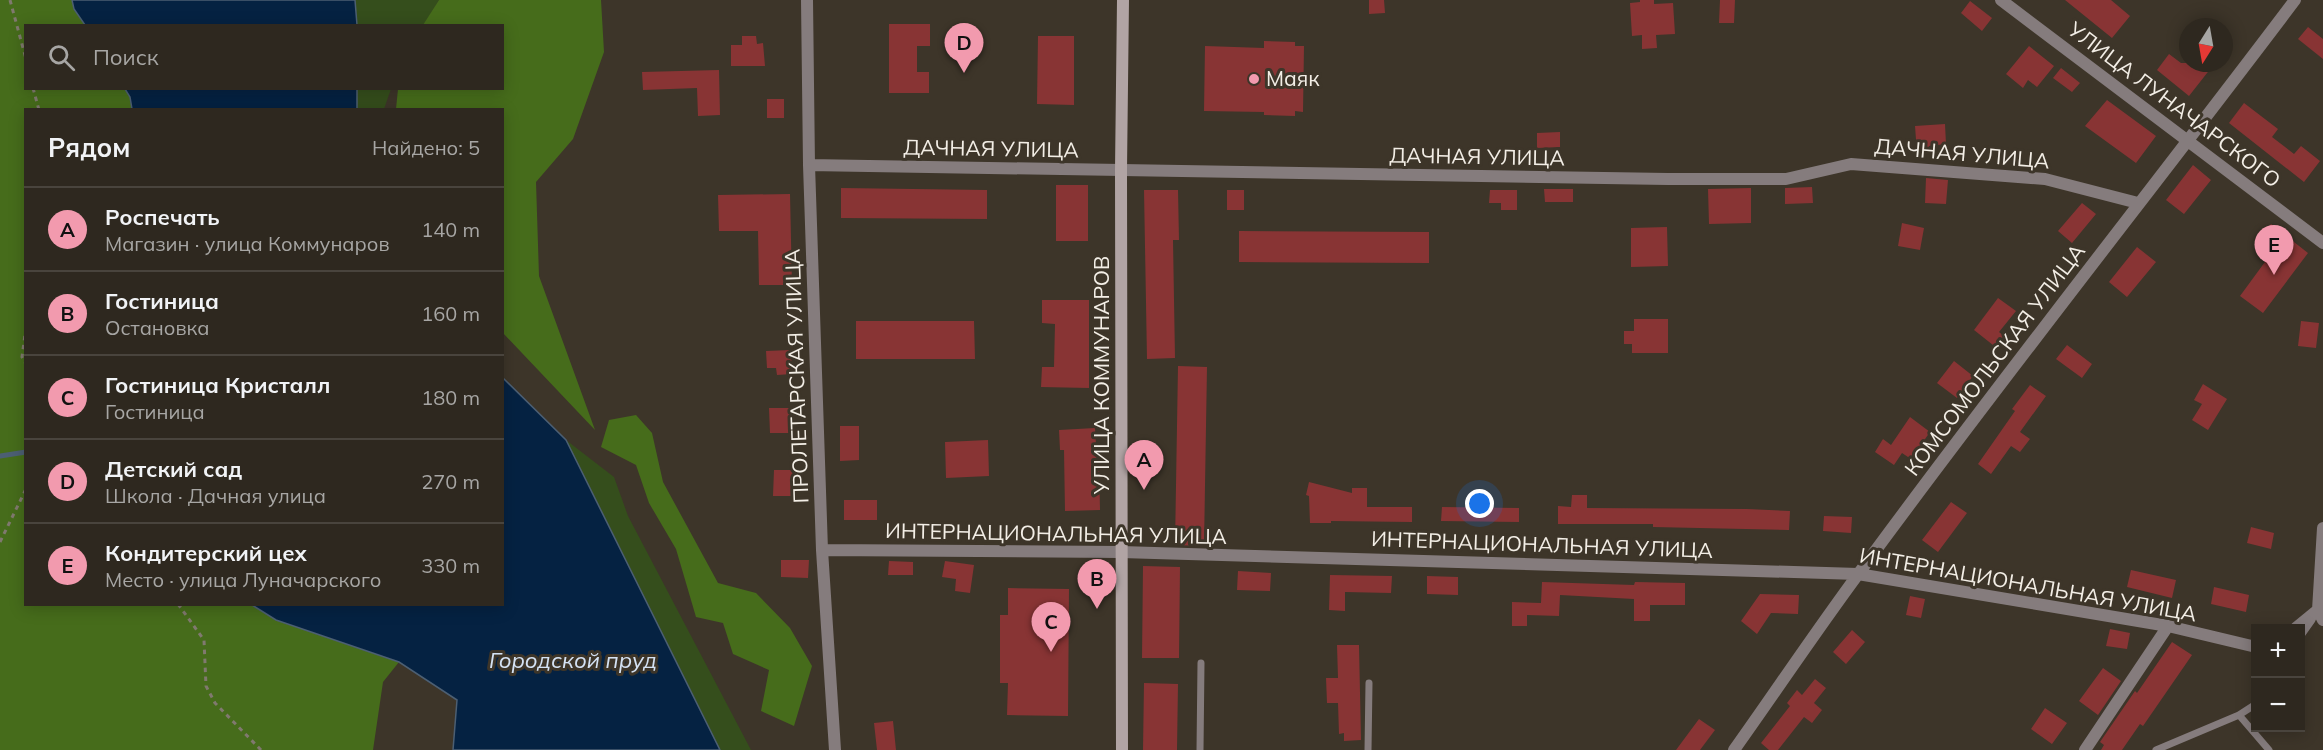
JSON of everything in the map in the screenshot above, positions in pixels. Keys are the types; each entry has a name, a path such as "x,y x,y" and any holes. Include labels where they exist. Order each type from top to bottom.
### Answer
{"main road":[{"name":"УЛИЦА КОММУНАРОВ","path":"1122,750 1120,170 1123,0"}],"street":[{"name":"ПРОЛЕТАРСКАЯ УЛИЦА","path":"807,0 809,165 822,550 835,750"},
{"name":"УЛИЦА ЛУНАЧАРСКОГО","path":"2001,0 2323,243"},
{"name":"КОМСОМОЛЬСКАЯ УЛИЦА","path":"1734,750 1858,574 2138,203 2189,140 2295,0"},
{"name":"ДАЧНАЯ УЛИЦА","path":"809,165 1786,179 1851,164 2045,179 2138,203"},
{"path":"2303,624 2320,615 2323,528"},
{"name":"ИНТЕРНАЦИОНАЛЬНАЯ УЛИЦА","path":"822,550 1121,552 1858,574 2168,626 2251,646"},
{"path":"2085,750 2168,626"}],"lane":[{"path":"2305,633 2320,615"},
{"path":"1200,750 1201,663"},
{"path":"1368,750 1369,683"},
{"path":"2156,750 2239,715 2251,707"},
{"path":"2239,715 2262,746 2269,750"}],"path":[{"path":"10,0 24,52"},
{"path":"34,90 38,108"},
{"path":"24,342 22,357 24,360"},
{"path":"0,542 24,493"},
{"path":"179,606 204,640 206,686 215,703 261,750"}],"green space":[{"path":"0,0 72,0 74,9 84,24 24,24 24,90 126,90 130,97 132,108 24,108 24,606 254,606 276,620 399,662 383,682 373,750 0,750"},
{"path":"355,0 439,0 424,24 357,24"},
{"path":"439,0 601,0 604,52 573,139 536,182 539,276 595,430 504,334 504,108 396,108 398,90 504,90 504,24 424,24"},
{"path":"357,90 391,90 384,108 357,108"},
{"path":"636,415 652,433 663,482 718,583 756,593 790,628 812,666 794,726 761,711 769,670 733,654 723,623 696,617 676,549 649,503 636,465 601,447 609,420"},
{"path":"566,440 614,477 628,516 751,750 720,750"}],"water":[{"path":"72,0 355,0 357,24 84,24 74,9"},
{"path":"126,90 357,90 357,108 132,108 130,97"},
{"name":"Городской пруд","path":"504,379 566,440 720,750 453,750 457,700 399,662 276,620 254,606 504,606"}],"building":[{"path":"1369,0 1384,0 1385,13 1369,14"},
{"path":"1640,0 1654,0 1654,4 1673,3 1675,34 1656,35 1657,48 1642,49 1642,35 1632,36 1630,3 1640,2"},
{"path":"1720,0 1735,0 1734,23 1719,23"},
{"path":"2065,0 2111,0 2130,16 2112,38"},
{"path":"1970,1 1992,18 1982,31 1961,13"},
{"path":"889,24 930,24 930,46 917,46 917,72 929,72 929,93 889,93"},
{"path":"2308,27 2323,39 2323,59 2298,39"},
{"path":"742,36 756,36 757,44 763,43 765,66 731,66 731,45 742,45"},
{"path":"1038,36 1074,36 1074,105 1037,104"},
{"name":"Маяк","path":"1264,41 1295,42 1295,46 1304,46 1303,112 1295,111 1295,116 1264,115 1264,112 1204,111 1205,46 1264,48"},
{"path":"2029,46 2054,66 2037,87 2028,80 2023,88 2006,74"},
{"path":"2169,54 2179,62 2179,72 2208,72 2189,96 2157,70"},
{"path":"2061,68 2080,83 2072,92 2053,78"},
{"path":"719,70 720,115 698,116 697,88 643,90 642,72"},
{"path":"767,99 784,99 784,118 767,118"},
{"path":"2107,100 2156,136 2136,163 2085,126"},
{"path":"2244,103 2278,129 2272,137 2294,154 2301,146 2320,161 2304,182 2229,123"},
{"path":"1945,124 1946,144 1929,146 1929,152 1917,153 1915,126"},
{"path":"1560,132 1560,147 1537,148 1537,133"},
{"path":"2193,165 2211,180 2184,214 2166,200"},
{"path":"1926,178 1948,180 1946,204 1925,203"},
{"path":"1056,185 1088,185 1088,241 1056,241"},
{"path":"1812,187 1813,203 1785,204 1785,188"},
{"path":"841,188 987,190 987,219 841,218"},
{"path":"1751,188 1751,223 1709,224 1708,189"},
{"path":"1544,189 1573,189 1573,202 1545,202"},
{"path":"1144,190 1178,190 1179,240 1173,240 1175,358 1147,359"},
{"path":"1227,190 1244,190 1244,210 1227,210"},
{"path":"1490,190 1517,190 1517,210 1501,210 1501,203 1489,203"},
{"path":"790,194 792,285 759,285 758,231 719,231 718,195"},
{"path":"2082,203 2096,214 2072,243 2058,231"},
{"path":"1902,223 1924,228 1920,250 1898,246"},
{"path":"2271,224 2308,253 2263,313 2240,296 2273,251 2259,240"},
{"path":"1667,227 1668,266 1631,267 1631,228"},
{"path":"1239,231 1429,232 1429,263 1239,262"},
{"path":"2137,247 2156,262 2127,297 2109,282"},
{"path":"1998,298 2016,311 1999,332 2006,338 1998,349 1974,330"},
{"path":"1042,300 1089,300 1089,388 1041,387 1042,367 1054,367 1055,324 1042,323"},
{"path":"1634,319 1668,319 1668,353 1632,353 1632,344 1624,344 1624,331 1634,331"},
{"path":"856,321 974,321 975,359 856,359"},
{"path":"2301,321 2319,323 2316,348 2298,346"},
{"path":"2067,345 2092,364 2082,378 2056,359"},
{"path":"791,350 792,374 777,375 776,368 767,368 766,351"},
{"path":"1954,361 1973,376 1957,398 1937,383"},
{"path":"1178,366 1207,367 1204,546 1175,545"},
{"path":"2203,384 2227,399 2208,430 2192,420 2202,404 2194,400"},
{"path":"2030,385 2046,396 2020,432 2030,439 2020,452 2011,446 1991,474 1978,464 2015,411 2012,409"},
{"path":"769,408 790,408 791,433 770,433"},
{"path":"1910,417 1930,432 1911,459 1902,453 1894,465 1875,452 1883,439 1891,445"},
{"path":"840,426 859,426 859,460 840,461"},
{"path":"1095,428 1097,463 1099,463 1100,510 1065,511 1064,450 1060,450 1059,430"},
{"path":"988,440 989,476 946,478 945,442"},
{"path":"774,470 793,470 792,496 773,496"},
{"path":"1309,482 1352,493 1352,488 1367,488 1367,507 1412,507 1412,522 1310,523 1309,496 1306,495"},
{"path":"1572,495 1587,495 1587,508 1790,511 1789,530 1653,527 1653,524 1558,524 1558,506 1571,507"},
{"path":"844,500 877,500 877,520 844,520"},
{"path":"1951,502 1967,513 1938,552 1922,540"},
{"path":"1442,507 1519,508 1519,522 1441,521"},
{"path":"1824,516 1852,517 1851,533 1823,531"},
{"path":"2251,527 2274,533 2271,549 2247,543"},
{"path":"781,560 809,560 808,578 781,577"},
{"path":"889,561 913,562 913,575 888,575"},
{"path":"945,561 974,565 970,593 955,591 956,579 942,577"},
{"path":"1143,566 1180,567 1179,658 1142,658"},
{"path":"2131,570 2176,580 2172,598 2127,587"},
{"path":"1238,571 1271,573 1270,591 1237,590"},
{"path":"1330,575 1392,576 1391,593 1345,592 1345,611 1329,610"},
{"path":"1427,576 1458,577 1458,595 1427,594"},
{"path":"1542,582 1634,585 1635,582 1685,583 1685,605 1650,605 1650,621 1634,621 1634,599 1560,595 1559,616 1527,615 1527,626 1512,626 1512,602 1541,603"},
{"path":"2214,587 2249,595 2246,612 2211,604"},
{"path":"1008,588 1069,589 1068,716 1007,715 1008,683 1000,683 1000,615 1008,615"},
{"path":"1760,594 1799,595 1798,614 1771,613 1757,634 1741,621"},
{"path":"1910,596 1925,599 1921,618 1906,615"},
{"path":"2110,629 2130,633 2127,649 2106,646"},
{"path":"1852,630 1865,642 1846,664 1833,652"},
{"path":"2172,642 2192,655 2143,726 2140,724 2122,750 2101,750 2104,745 2100,742"},
{"path":"1337,645 1359,645 1361,740 1344,741 1344,733 1339,734 1338,703 1327,703 1326,678 1338,678"},
{"path":"2103,668 2121,681 2098,715 2079,701"},
{"path":"1815,679 1826,688 1814,703 1822,710 1812,723 1804,717 1778,750 1769,750 1761,743 1790,706 1787,703 1797,690 1802,695"},
{"path":"1144,683 1178,684 1177,750 1143,750"},
{"path":"2045,708 2067,723 2052,744 2031,729"},
{"path":"1699,719 1715,730 1700,750 1676,750"},
{"path":"893,721 896,750 877,750 874,723"}],"waterway":[{"path":"0,456 24,452"}],"place":[{"name":"Детский сад","path":"964,73"},
{"name":"Маяк","path":"1254,79"},
{"name":"Кондитерский цех","path":"2274,275"},
{"name":"Роспечать","path":"1144,490"},
{"name":"Гостиница","path":"1097,609"},
{"name":"Гостиница Кристалл","path":"1051,652"}]}
